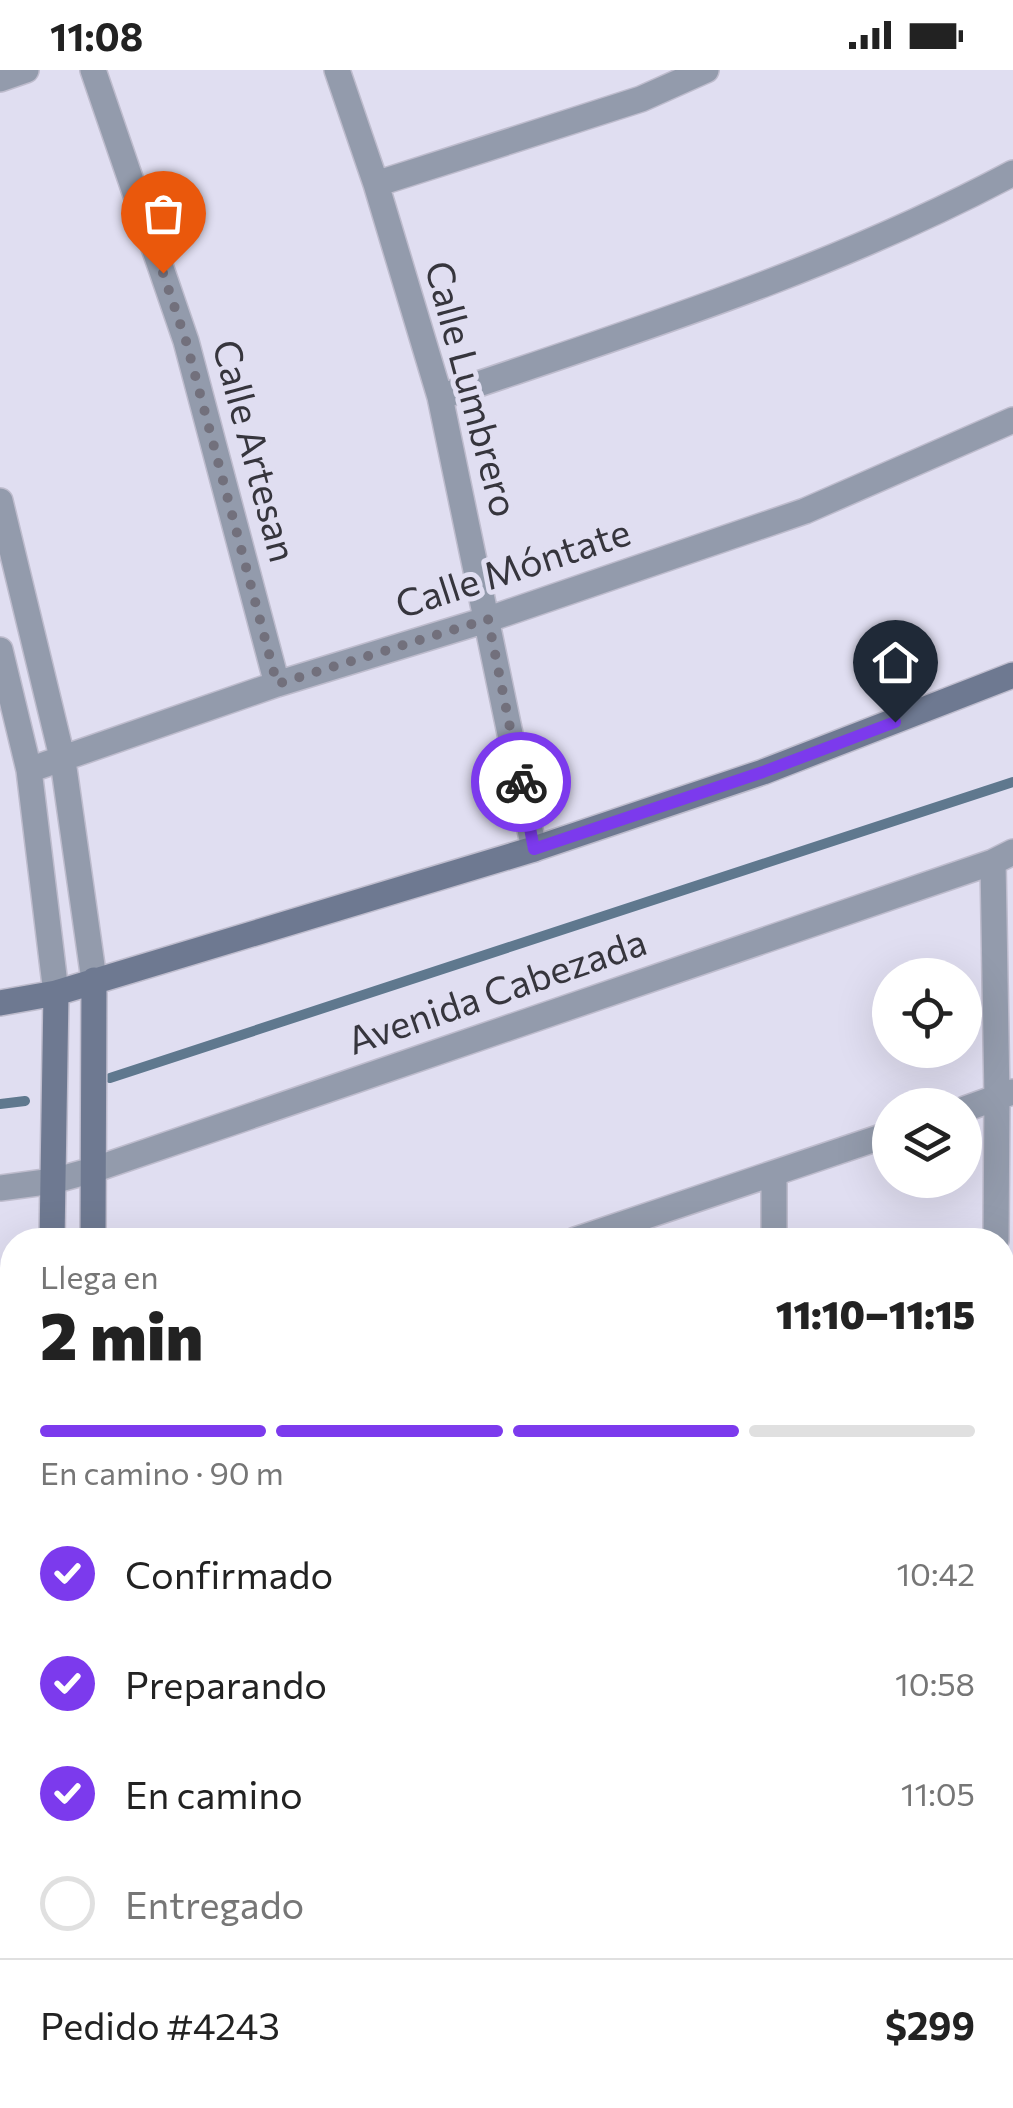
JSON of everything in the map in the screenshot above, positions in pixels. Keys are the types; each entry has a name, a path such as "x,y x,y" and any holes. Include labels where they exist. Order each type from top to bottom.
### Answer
{"main road":[{"path":"0,1004 56,993 534,849 763,772 1013,675"},
{"path":"93,1228 94,980"},
{"path":"52,1228 56,993"}],"street":[{"path":"0,79 26,70"},
{"name":"Calle Artesan","path":"93,70 186,341 277,684"},
{"name":"Calle Lumbrero","path":"337,70 376,184 440,398 534,849"},
{"path":"376,184 640,99 706,70"},
{"path":"440,398 733,298 944,210 1013,173"},
{"name":"Calle Móntate","path":"29,770 277,684 488,619 805,511 1013,420"},
{"path":"0,500 62,761 94,980"},
{"path":"0,650 29,770 56,993"},
{"path":"997,1228 1005,1095 1003,857"},
{"name":"Avenida Cabezada","path":"0,1188 52,1181 93,1170 1003,857"},
{"path":"610,1228 872,1140"},
{"path":"774,1174 774,1228"}],"waterway":[{"path":"110,1078 1013,782"},
{"path":"0,1104 25,1101"}],"way so far":[{"path":"163,273 186,341 277,684 488,619 521,782"}],"route":[{"path":"521,782 534,849 763,772 895,722"}]}
